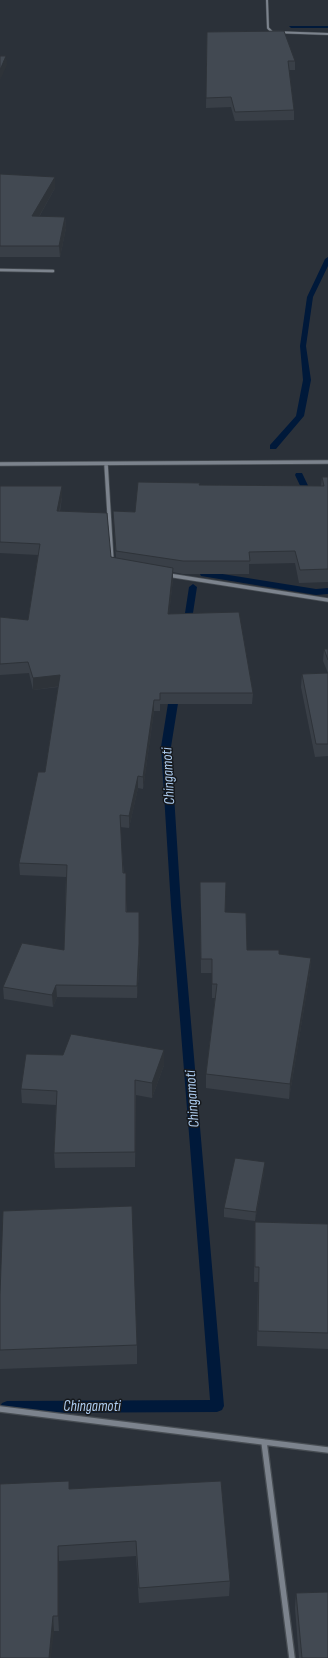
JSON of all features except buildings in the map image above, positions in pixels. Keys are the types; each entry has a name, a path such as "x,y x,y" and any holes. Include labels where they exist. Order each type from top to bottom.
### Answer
{"street":[{"path":"267,0 268,28 272,32 328,34"},
{"path":"0,270 53,271"},
{"path":"0,464 328,462"},
{"path":"106,464 112,566"},
{"path":"164,574 328,600"},
{"path":"0,1410 328,1450"},
{"path":"264,1442 292,1658"}],"waterway":[{"path":"291,27 328,27"},
{"path":"273,447 300,416 307,380 303,346 310,297 328,259"},
{"name":"Chingamoti","path":"299,475 310,498"},
{"name":"Chingamoti","path":"204,574 316,592 328,591"},
{"name":"Chingamoti","path":"187,626 193,587"},
{"name":"Chingamoti","path":"7,1407 217,1406 176,906 166,747 175,691"}]}
